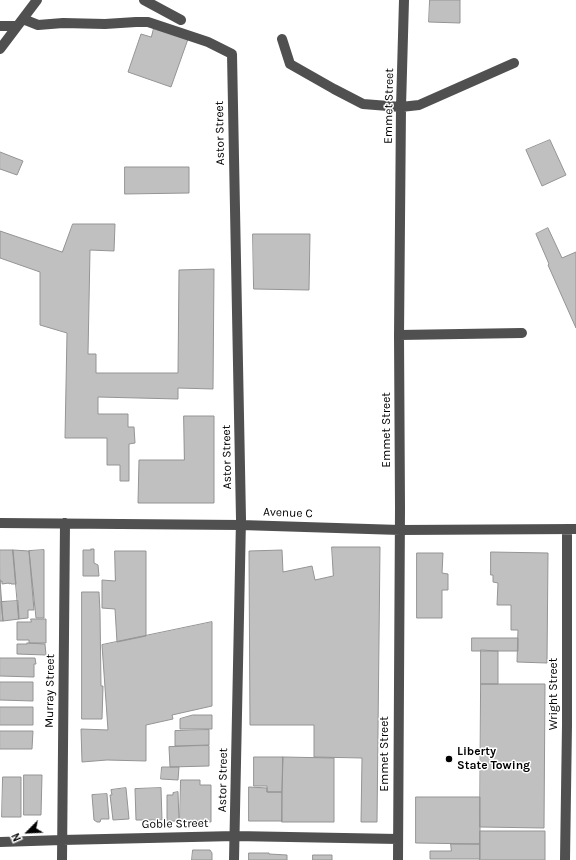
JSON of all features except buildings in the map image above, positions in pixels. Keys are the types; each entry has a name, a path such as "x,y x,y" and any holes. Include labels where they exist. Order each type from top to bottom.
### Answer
{"street":[{"path":"0,49 37,0"},
{"path":"144,0 181,20"},
{"name":"Emmet Street","path":"398,860 400,530 399,335 401,107 404,0"},
{"name":"Astor Street","path":"20,23 38,25 63,23 105,24 148,22 208,42 232,54 241,525 234,860"},
{"path":"0,26 20,23"},
{"path":"282,39 290,64 363,104 401,107 419,106 514,63"},
{"path":"399,335 522,333"},
{"name":"Avenue C","path":"0,523 241,525 400,530 572,529"},
{"name":"Murray Street","path":"62,860 65,523"},
{"name":"Wright Street","path":"565,860 571,726 572,529"},
{"name":"Goble Street","path":"0,842 235,836 398,839"}],"place":[{"name":"Liberty State Towing","path":"449,759"}]}
